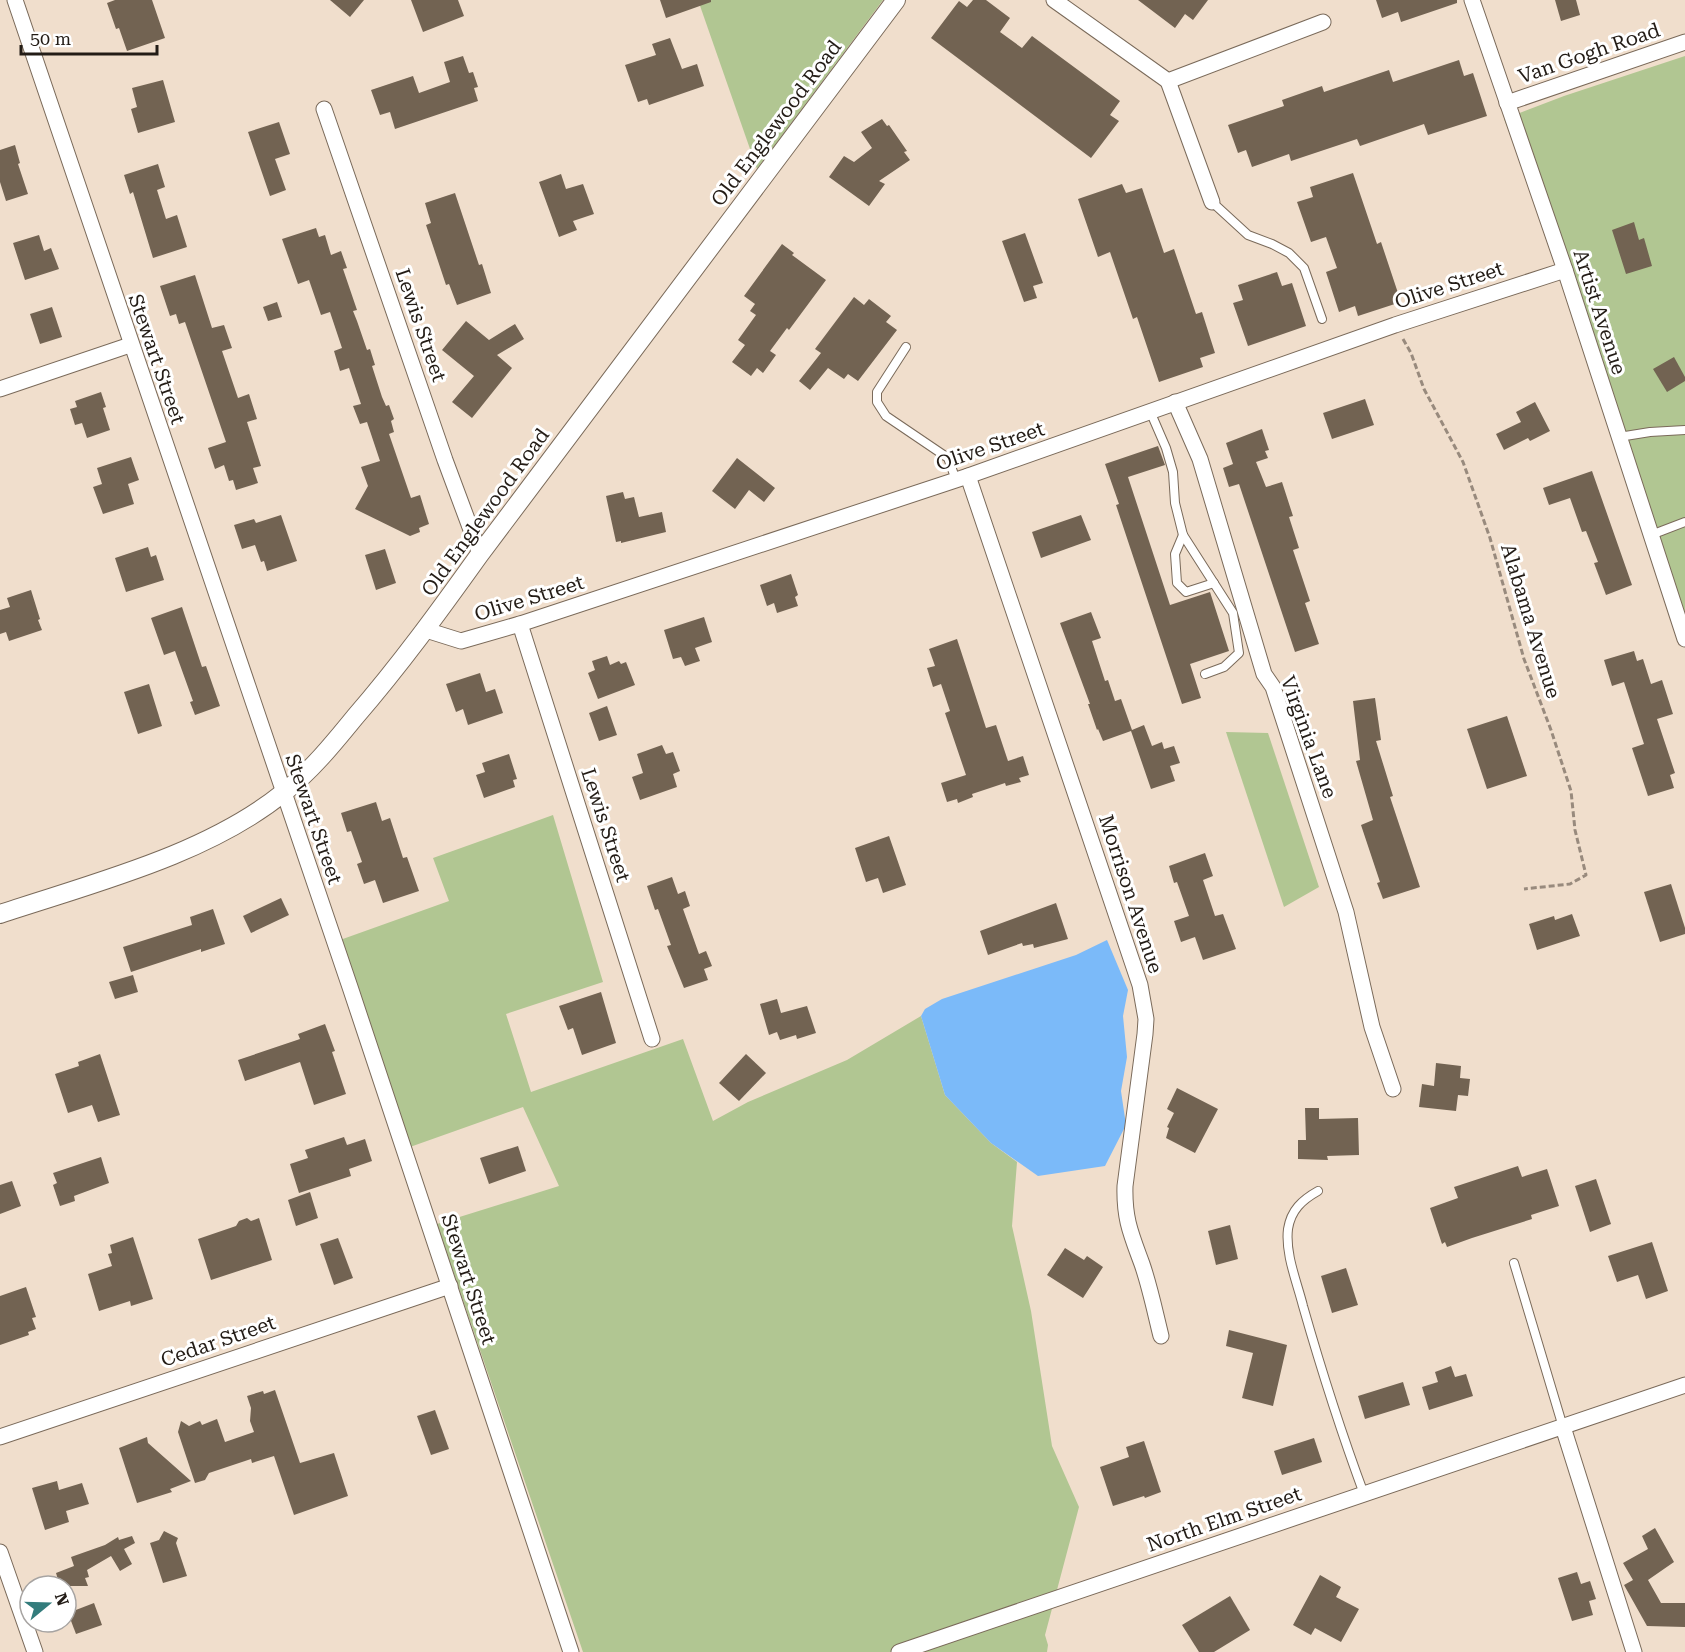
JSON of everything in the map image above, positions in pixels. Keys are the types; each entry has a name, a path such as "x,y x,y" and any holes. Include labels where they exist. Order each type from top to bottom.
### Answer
{"street":[{"name":"Stewart Street","path":"15,0 450,1286 571,1652"},
{"name":"Old Englewood Road","path":"0,914 155,863 196,844 248,817 283,793 319,759 393,673 426,630 896,0"},
{"path":"1054,0 1168,81 1212,202"},
{"name":"Artist Avenue","path":"1472,0 1565,270 1685,639"},
{"path":"1168,81 1323,22"},
{"name":"Van Gogh Road","path":"1507,103 1685,42"},
{"name":"Lewis Street","path":"324,109 480,555"},
{"name":"Olive Street","path":"426,630 461,641 520,624 962,478 1395,325 1565,270"},
{"path":"0,389 130,345"},
{"name":"Virginia Lane","path":"1175,402 1200,459 1264,674 1273,687 1342,901 1372,1028 1393,1089"},
{"name":"Morrison Avenue","path":"962,478 1140,985 1146,1019 1145,1034 1124,1206 1161,1336"},
{"name":"Lewis Street","path":"520,624 652,1038"},
{"name":"Cedar Street","path":"0,1437 450,1286"},
{"name":"North Elm Street","path":"899,1652 1685,1385"},
{"path":"1563,1427 1634,1652"},
{"path":"0,1552 35,1652"}],"lane":[{"path":"1212,202 1248,235 1289,253 1304,268 1322,319"},
{"path":"906,347 877,392 877,402 886,416 948,459 962,478"},
{"path":"1150,411 1166,448 1173,472 1175,503 1183,535 1233,613 1239,653 1224,667 1204,674"},
{"path":"1619,437 1685,430"},
{"path":"1651,535 1685,522"},
{"path":"1183,535 1175,554 1177,583 1186,592 1214,583"},
{"path":"1318,1191 1304,1199 1295,1209 1288,1227 1288,1241 1295,1278 1335,1414 1364,1494"},
{"path":"1514,1263 1563,1427"}],"path":[{"name":"Alabama Avenue","path":"1395,325 1411,352 1424,389 1463,462 1503,580 1524,659 1571,790 1575,830 1586,875 1569,884 1524,889"}],"green space":[{"path":"698,0 883,0 757,169"},
{"path":"1685,56 1685,613 1561,268 1504,119 1564,96"},
{"path":"1226,732 1268,733 1319,887 1284,907"},
{"path":"553,815 603,982 506,1014 531,1092 683,1039 713,1121 748,1102 847,1060 921,1016 945,1095 991,1143 1017,1162 1012,1226 1031,1311 1052,1446 1079,1507 1045,1635 1048,1645 1047,1652 583,1652 437,1224 559,1186 523,1107 410,1147 340,940 449,901 433,858"}],"water":[{"path":"1107,940 1128,990 1123,1016 1127,1057 1121,1091 1126,1125 1105,1166 1038,1176 991,1143 945,1095 921,1016 925,1009 942,999 1076,955"}],"building":[{"path":"115,0 152,0 165,38 127,51 107,3"},
{"path":"330,0 364,0 350,17"},
{"path":"411,0 458,0 464,16 423,32"},
{"path":"660,0 711,0 711,2 666,18"},
{"path":"973,0 986,0 1010,18 1000,32 1022,48 1032,36 1120,101 1110,115 1119,121 1091,158 931,38 959,1 967,7"},
{"path":"1138,0 1208,0 1193,20 1185,14 1175,28"},
{"path":"1376,0 1457,0 1457,3 1401,22 1398,12 1382,18"},
{"path":"1555,0 1576,0 1580,15 1561,21"},
{"path":"670,38 682,69 697,64 704,86 649,105 647,99 638,102 625,65 656,55 652,44"},
{"path":"463,56 469,73 473,72 478,87 474,88 478,101 395,129 390,112 380,115 371,90 413,76 419,93 450,82 444,62"},
{"path":"1459,60 1464,76 1473,73 1487,116 1428,135 1424,124 1360,146 1357,139 1291,161 1289,154 1252,167 1246,150 1238,153 1228,125 1284,106 1282,100 1322,86 1324,92 1389,70 1393,82"},
{"path":"163,80 175,122 138,133 131,109 137,107 132,88"},
{"path":"882,119 887,126 889,125 907,151 904,152 910,160 879,181 885,184 869,206 829,177 844,156 854,162 872,148 861,132"},
{"path":"279,122 290,154 275,159 286,190 270,196 248,132"},
{"path":"15,145 20,163 18,164 28,194 6,201 0,182 0,150"},
{"path":"158,164 165,187 157,190 166,219 177,215 187,247 153,258 133,192 130,194 124,175"},
{"path":"1353,173 1377,244 1381,242 1401,302 1358,316 1355,306 1339,312 1326,272 1337,268 1326,237 1311,242 1297,202 1313,197 1310,187"},
{"path":"561,174 566,189 583,184 594,214 573,221 577,230 559,237 539,182"},
{"path":"1122,184 1126,193 1142,188 1164,253 1174,249 1196,314 1202,312 1215,353 1200,358 1203,367 1159,382 1137,317 1133,319 1110,252 1098,257 1078,199"},
{"path":"455,193 479,265 482,264 491,293 457,305 449,284 446,285 426,225 431,223 425,203"},
{"path":"1634,222 1639,240 1644,238 1652,266 1626,274 1612,230"},
{"path":"316,228 319,237 325,235 331,255 341,251 347,268 343,269 357,310 353,311 367,350 370,349 375,365 372,366 382,397 386,406 389,405 394,419 391,421 394,432 389,434 411,498 420,495 429,524 419,528 420,532 410,536 355,509 368,486 361,467 380,461 367,422 360,424 353,406 361,404 349,368 340,371 334,351 342,348 330,312 321,315 309,280 298,284 282,239"},
{"path":"1025,233 1043,283 1033,286 1037,298 1024,302 1002,241"},
{"path":"39,235 44,251 51,248 59,269 25,280 13,243"},
{"path":"782,244 794,253 792,255 826,280 789,330 787,328 770,351 776,355 763,373 757,368 751,376 732,362 745,345 738,340 756,315 750,311 755,304 744,296"},
{"path":"1277,272 1282,286 1292,283 1306,326 1248,346 1233,303 1243,300 1238,285"},
{"path":"195,275 212,328 224,325 232,348 222,351 238,398 249,394 257,419 247,422 261,466 253,468 258,483 236,490 233,480 229,481 224,465 215,469 208,448 226,442 185,322 179,324 176,314 170,316 160,286"},
{"path":"854,297 864,305 869,299 891,316 886,322 897,330 858,381 848,374 844,379 828,368 810,390 799,381 821,353 815,349"},
{"path":"277,302 282,317 268,321 263,307"},
{"path":"52,307 62,337 40,344 30,314"},
{"path":"466,321 489,340 515,324 524,339 497,355 512,368 472,418 452,402 474,376 442,350"},
{"path":"1674,357 1685,381 1667,392 1653,369"},
{"path":"101,392 110,430 87,438 82,423 75,425 70,409 77,407 75,401"},
{"path":"1365,399 1374,425 1332,439 1323,413"},
{"path":"1535,402 1550,431 1530,441 1528,438 1504,450 1496,434 1521,422 1516,412"},
{"path":"1262,429 1269,450 1265,451 1268,458 1256,462 1266,487 1282,482 1293,516 1289,517 1299,548 1293,550 1310,601 1305,603 1319,644 1295,652 1239,484 1229,487 1223,468 1233,464 1226,443"},
{"path":"1158,446 1165,465 1128,477 1170,605 1210,592 1229,651 1190,664 1201,698 1182,704 1116,505 1119,504 1105,464"},
{"path":"131,457 139,480 128,484 134,504 103,514 93,487 102,484 97,468"},
{"path":"737,458 775,488 764,502 749,490 735,509 712,491"},
{"path":"1592,471 1632,585 1606,595 1594,563 1598,562 1586,531 1582,532 1570,498 1549,505 1543,488"},
{"path":"623,492 625,499 634,497 639,517 662,512 666,532 621,543 621,541 616,542 606,496"},
{"path":"281,515 297,561 267,571 255,545 242,549 234,525 254,519 256,523"},
{"path":"1081,515 1091,540 1041,558 1032,532"},
{"path":"148,547 151,557 156,555 164,580 126,592 115,558"},
{"path":"385,549 396,583 376,590 365,555"},
{"path":"791,574 798,595 795,597 798,606 777,613 774,603 767,606 760,585"},
{"path":"31,590 42,630 9,641 6,632 0,634 0,610 10,607 7,598"},
{"path":"182,607 202,667 206,666 220,706 195,715 190,702 193,701 175,651 164,655 151,618"},
{"path":"1091,612 1101,638 1092,641 1105,681 1108,680 1115,701 1121,699 1132,730 1144,725 1152,746 1162,742 1164,749 1174,746 1180,763 1170,766 1175,781 1151,789 1131,731 1103,741 1097,730 1088,704 1090,704 1060,623"},
{"path":"704,617 712,642 695,648 700,661 685,666 681,657 673,659 664,630"},
{"path":"957,639 986,728 996,725 1008,761 1023,756 1029,775 1019,778 1021,782 1006,786 1005,783 972,794 973,797 958,803 957,799 947,802 941,783 966,775 945,713 950,711 941,684 933,687 927,668 935,666 929,649"},
{"path":"1634,651 1637,661 1643,659 1651,684 1662,680 1673,714 1657,719 1675,773 1670,775 1674,788 1648,796 1632,748 1644,744 1624,682 1612,686 1604,660"},
{"path":"607,656 610,665 619,661 621,664 626,662 635,685 598,699 588,673 595,670 592,661"},
{"path":"480,673 486,692 495,689 503,713 468,725 463,709 456,712 446,684"},
{"path":"149,684 162,726 138,734 124,692"},
{"path":"1375,698 1381,740 1376,741 1393,796 1390,797 1420,887 1383,899 1377,883 1380,882 1361,825 1373,820 1356,761 1360,760 1353,701"},
{"path":"607,706 617,735 599,741 589,713"},
{"path":"1507,716 1527,776 1487,789 1467,729"},
{"path":"662,745 666,754 673,752 680,771 673,774 677,787 640,800 632,777 643,773 637,754"},
{"path":"509,754 517,779 513,780 515,787 484,798 476,775 485,772 482,763"},
{"path":"376,802 382,821 390,818 403,858 407,857 419,891 383,903 375,880 364,884 357,864 362,862 351,831 347,832 341,813"},
{"path":"889,836 906,885 883,893 878,878 866,882 855,848"},
{"path":"1205,853 1213,876 1203,880 1215,916 1223,914 1236,949 1203,960 1195,937 1181,942 1174,921 1189,916 1169,866"},
{"path":"672,877 678,894 685,891 690,906 683,909 699,954 706,951 712,966 704,969 708,980 684,988 667,946 671,945 658,909 655,910 647,886"},
{"path":"1671,884 1685,934 1660,942 1644,892"},
{"path":"281,898 289,915 251,933 243,916"},
{"path":"1056,903 1068,939 1034,948 1033,944 1023,946 1022,943 988,955 980,931"},
{"path":"213,909 225,944 201,952 201,949 131,972 123,947 192,925 190,917"},
{"path":"1572,914 1580,936 1537,950 1529,924 1554,916 1555,920"},
{"path":"133,975 138,992 115,999 109,982"},
{"path":"601,992 616,1043 582,1055 573,1028 568,1030 559,1006"},
{"path":"777,999 781,1013 807,1006 816,1033 797,1039 796,1035 780,1040 777,1032 769,1035 760,1004"},
{"path":"325,1024 335,1051 332,1052 346,1094 314,1105 300,1062 245,1081 238,1060 300,1039 298,1034"},
{"path":"100,1054 120,1115 98,1122 92,1105 68,1113 55,1074 79,1066 78,1062"},
{"path":"746,1054 766,1073 739,1101 719,1083"},
{"path":"1436,1063 1461,1066 1460,1078 1470,1079 1468,1096 1458,1095 1456,1111 1419,1107 1422,1084 1434,1086"},
{"path":"1177,1088 1218,1109 1195,1153 1166,1138 1169,1128 1167,1127 1174,1113 1167,1109"},
{"path":"1305,1108 1319,1108 1319,1119 1358,1118 1359,1155 1327,1156 1328,1160 1298,1159 1298,1140 1306,1140"},
{"path":"344,1137 347,1145 365,1139 372,1161 349,1169 351,1176 299,1193 290,1164 308,1158 305,1150"},
{"path":"518,1146 526,1171 489,1184 480,1158"},
{"path":"101,1157 109,1183 74,1196 75,1201 60,1206 53,1185 57,1183 53,1173"},
{"path":"1518,1166 1522,1177 1547,1169 1559,1206 1531,1215 1532,1219 1447,1247 1445,1242 1442,1244 1430,1208 1458,1198 1454,1187"},
{"path":"1596,1179 1611,1224 1590,1232 1575,1186"},
{"path":"12,1181 21,1206 0,1214 0,1185"},
{"path":"310,1192 318,1218 296,1226 288,1200"},
{"path":"247,1218 251,1221 259,1218 272,1260 211,1280 198,1239 236,1226 239,1221"},
{"path":"1230,1225 1238,1259 1216,1265 1208,1231"},
{"path":"133,1237 153,1299 131,1306 130,1301 99,1311 88,1274 112,1266 108,1254 112,1253 110,1245"},
{"path":"338,1238 353,1278 334,1285 320,1244"},
{"path":"1652,1242 1668,1291 1646,1299 1638,1275 1617,1282 1608,1256"},
{"path":"1065,1248 1084,1260 1087,1256 1103,1267 1083,1298 1047,1275"},
{"path":"1346,1268 1358,1305 1332,1313 1321,1276"},
{"path":"26,1287 36,1317 32,1318 36,1329 28,1332 29,1335 0,1345 0,1296"},
{"path":"1229,1330 1287,1345 1273,1406 1242,1398 1253,1353 1226,1346"},
{"path":"1451,1366 1455,1377 1466,1374 1473,1396 1429,1410 1422,1387 1438,1382 1435,1372"},
{"path":"1403,1382 1410,1405 1365,1419 1358,1396"},
{"path":"275,1390 300,1463 334,1453 348,1496 294,1515 274,1456 252,1463 251,1459 209,1473 205,1480 195,1483 178,1432 181,1421 189,1426 200,1421 202,1425 217,1419 225,1442 254,1432 250,1421 251,1408 247,1396"},
{"path":"435,1410 449,1449 431,1455 417,1416"},
{"path":"147,1437 148,1443 191,1481 170,1489 172,1492 137,1503 119,1448"},
{"path":"1314,1438 1322,1462 1282,1475 1274,1451"},
{"path":"1144,1441 1161,1492 1113,1506 1100,1467 1129,1457 1126,1447"},
{"path":"57,1481 59,1490 82,1483 89,1504 66,1511 69,1522 45,1530 32,1488"},
{"path":"1655,1528 1674,1562 1648,1580 1661,1603 1685,1603 1685,1627 1647,1626 1624,1585 1633,1580 1623,1563 1648,1549 1642,1536"},
{"path":"164,1531 178,1538 176,1543 187,1576 163,1583 150,1543 159,1540"},
{"path":"132,1536 135,1543 124,1549 132,1564 120,1571 111,1556 87,1570 89,1577 85,1578 88,1586 78,1586 78,1574 56,1574 74,1566 71,1557 105,1545 118,1537 119,1540"},
{"path":"1577,1572 1581,1584 1590,1581 1596,1599 1589,1601 1593,1615 1572,1621 1558,1578"},
{"path":"1320,1575 1341,1587 1336,1597 1359,1609 1341,1642 1315,1628 1311,1635 1293,1625"},
{"path":"1230,1596 1250,1630 1214,1652 1199,1652 1182,1625"},
{"path":"94,1603 102,1625 78,1633 78,1609"}]}
